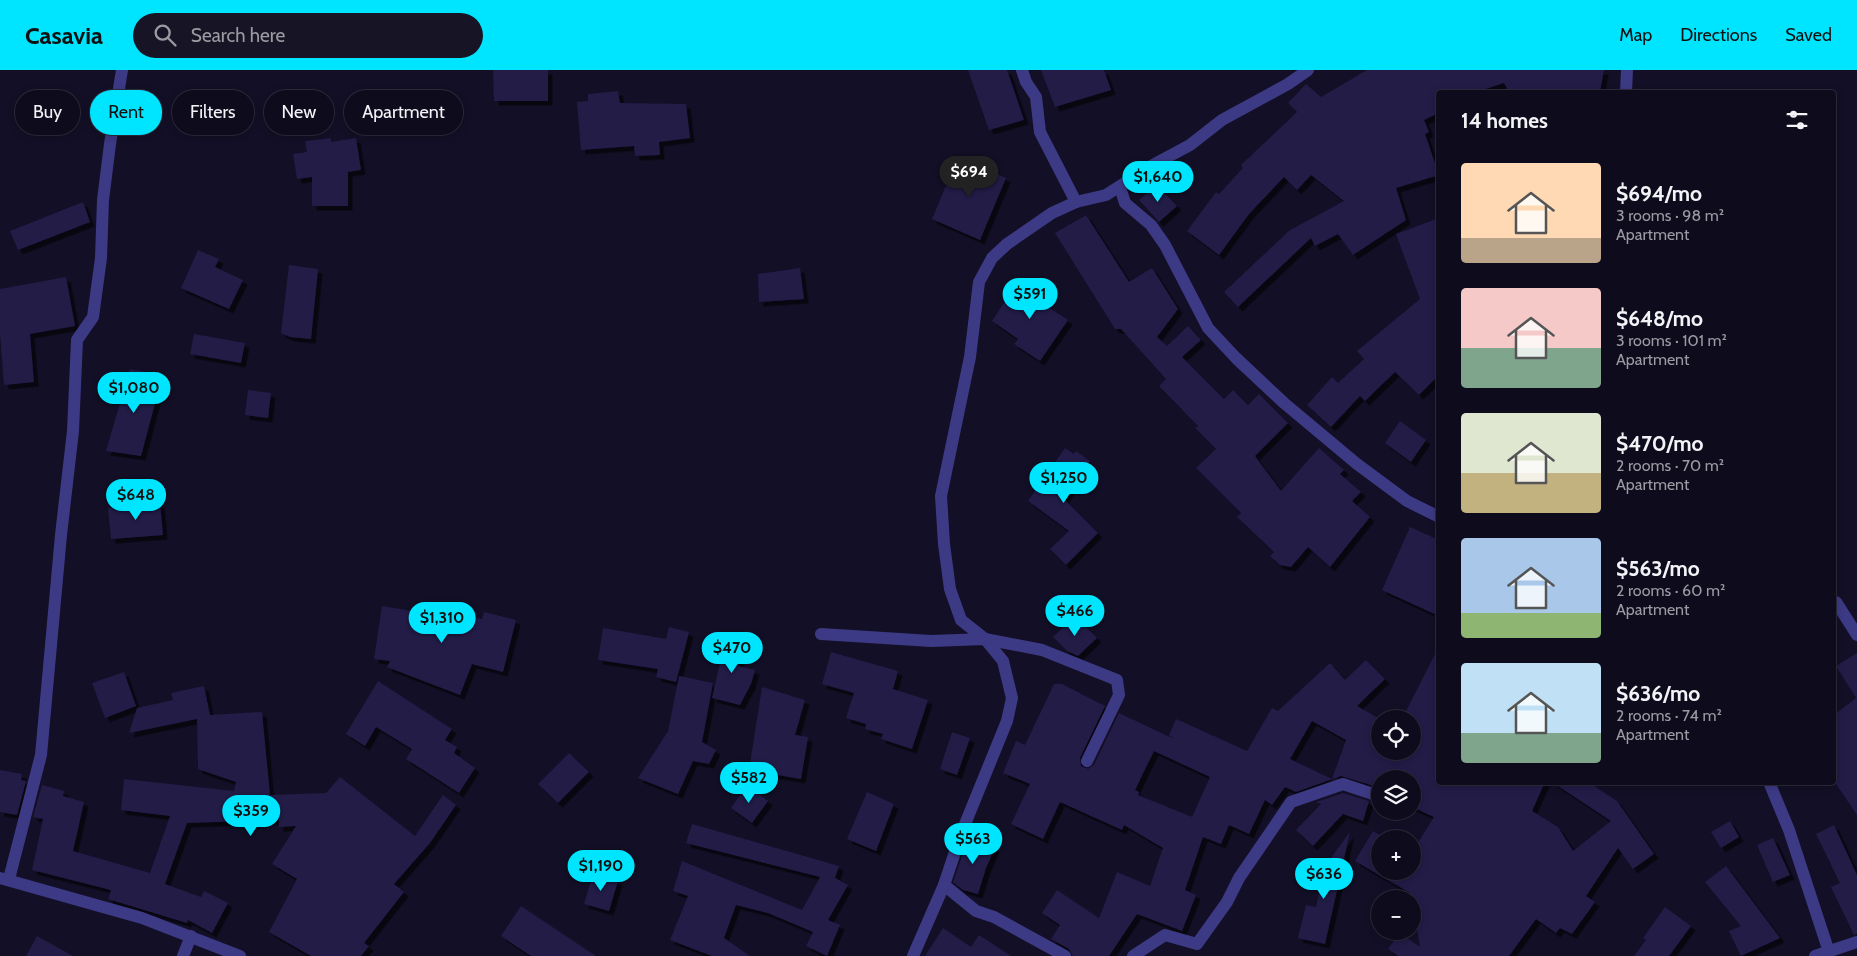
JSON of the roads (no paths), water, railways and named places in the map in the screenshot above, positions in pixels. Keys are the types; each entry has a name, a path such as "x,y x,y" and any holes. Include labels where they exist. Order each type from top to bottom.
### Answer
{"street":[{"path":"122,70 109,154 101,258 93,317 77,340 73,431 61,535 41,755 4,879 142,918 240,956"},
{"path":"1022,70 1026,82 1036,97 1040,132 1076,202"},
{"path":"913,956 944,885 961,834 1007,721 1012,698 1003,660 985,639 961,620 950,589 941,496 970,357 980,282 992,258 1007,244 1052,213 1076,202 1106,195 1151,166 1190,145 1222,120 1288,84 1308,70"},
{"path":"1626,90 1627,70"},
{"path":"1120,187 1126,203 1151,225 1165,245 1208,328 1219,340 1258,380 1325,438 1407,501 1436,516"},
{"path":"1836,602 1857,635"},
{"path":"821,634 931,640 985,639 1042,650 1117,680 1119,695 1087,761"},
{"path":"1133,956 1165,935 1196,944 1227,902 1239,878 1291,802 1343,784 1371,793"},
{"path":"1770,785 1789,830 1829,952"},
{"path":"944,885 976,911 994,917 1065,956"},
{"path":"183,956 191,936"},
{"path":"1815,956 1857,942"}]}
